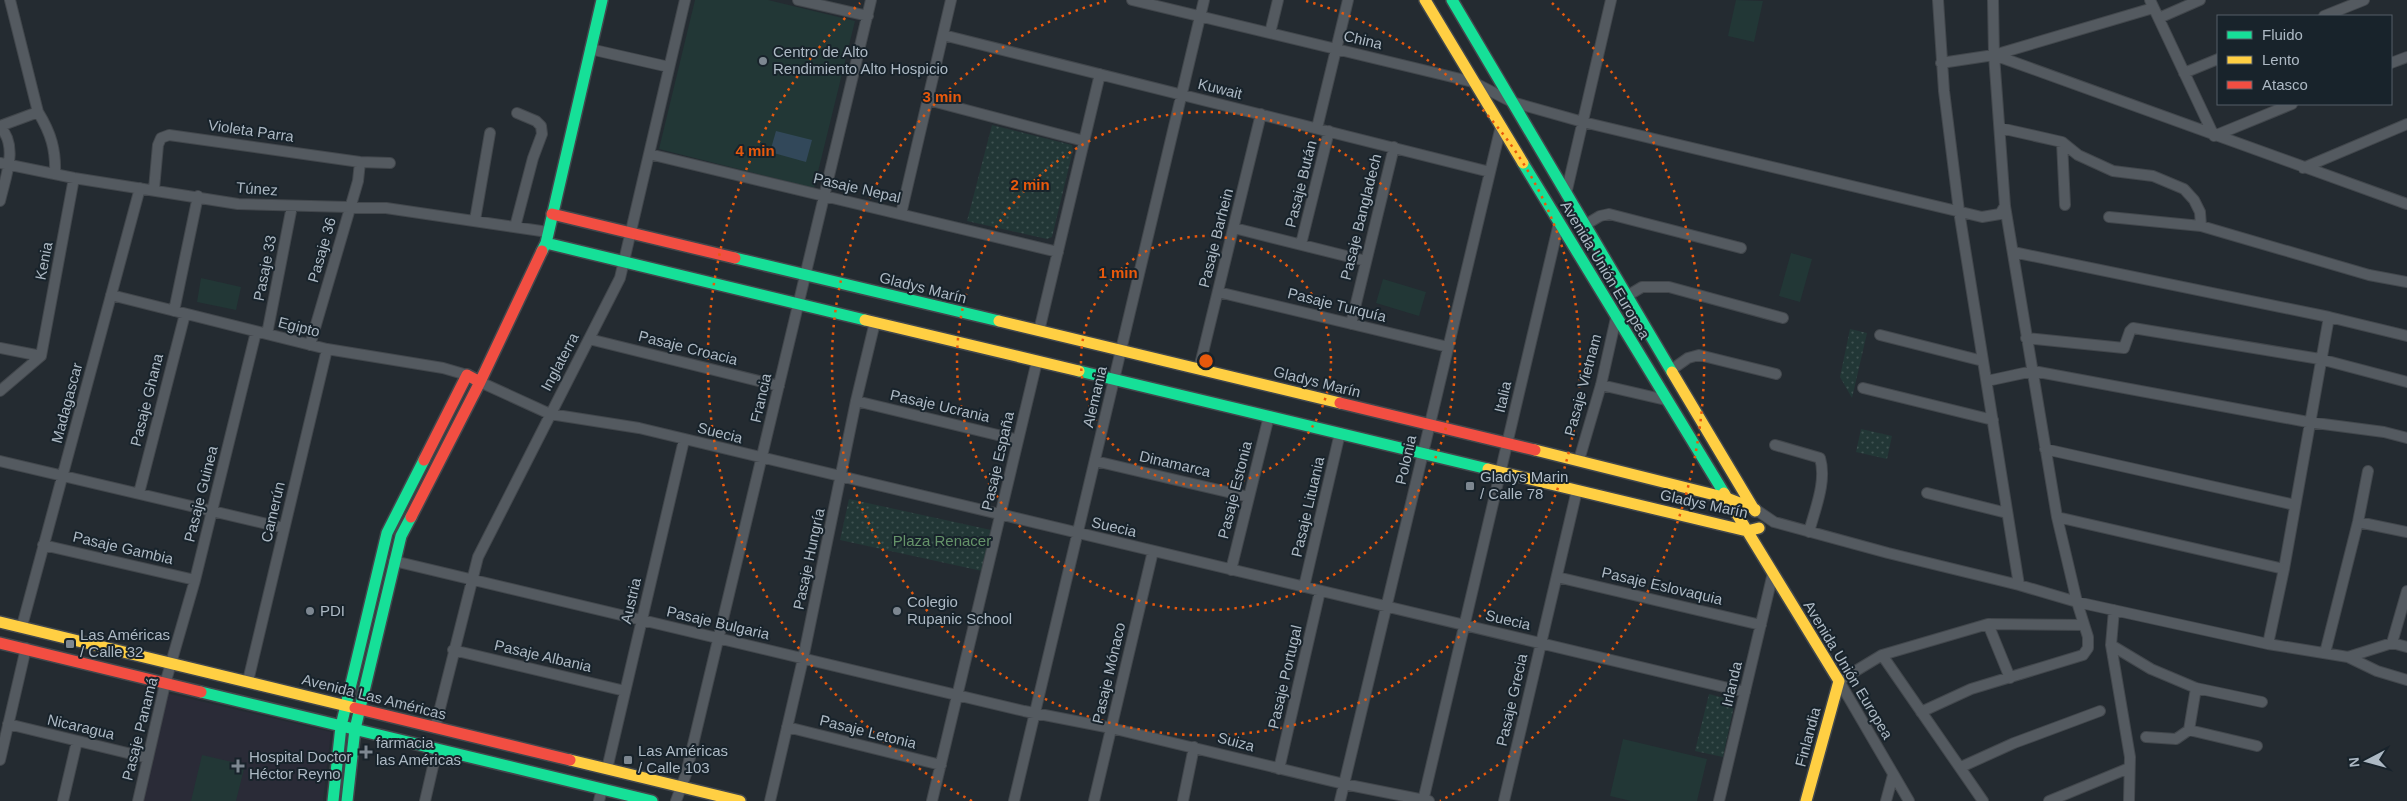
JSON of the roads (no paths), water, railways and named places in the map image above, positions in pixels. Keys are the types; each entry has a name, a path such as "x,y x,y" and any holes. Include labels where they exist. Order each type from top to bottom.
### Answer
{"street":[{"path":"10,0 38,112 52,137 56,155 55,174"},
{"path":"347,801 355,729 401,536 480,382 547,238 602,0"},
{"name":"Inglaterra","path":"434,728 470,579 481,549 616,289 624,262 685,0"},
{"path":"798,0 868,16"},
{"name":"Francia","path":"676,801 683,787 872,0"},
{"path":"901,214 951,0"},
{"name":"China","path":"1132,0 1473,82 1512,102 1583,122 1982,217 1992,217 2000,214 2006,206"},
{"name":"Alemania","path":"1014,801 1204,0"},
{"path":"1270,33 1278,0"},
{"path":"1317,128 1348,0"},
{"name":"Avenida Unión Europea","path":"1425,0 1616,318 1839,680 1909,801"},
{"name":"Avenida Unión Europea","path":"1452,0 1755,509 1761,554"},
{"name":"Italia","path":"1425,800 1611,0"},
{"path":"1938,0 1941,62 1959,211 2019,585"},
{"path":"1921,712 1972,689 2084,654 2088,648 2057,517 2012,252 2006,206 1994,55 1993,0"},
{"path":"2159,18 2200,0"},
{"path":"2326,15 2364,0"},
{"path":"1941,62 1994,55 2151,4 2214,136"},
{"name":"Kuwait","path":"943,35 1490,172"},
{"path":"590,49 669,67"},
{"path":"1994,55 2302,168 2407,204"},
{"path":"2392,63 2407,57"},
{"path":"2184,73 2217,59"},
{"path":"1039,331 1100,74"},
{"path":"928,100 1084,141"},
{"path":"2214,136 2290,105"},
{"path":"0,201 4,164 10,142 0,126 38,112"},
{"path":"515,226 533,158 542,134 541,126 536,121 517,113"},
{"name":"Pasaje Barhein","path":"1199,370 1261,114"},
{"path":"2302,168 2407,124"},
{"name":"Polonia","path":"1340,801 1501,126"},
{"path":"2000,128 2062,142 2078,155 2113,171 2153,176 2184,188 2194,200 2200,212 2201,226"},
{"name":"Pasaje Bután","path":"1301,244 1329,131"},
{"path":"475,220 490,133"},
{"name":"Violeta Parra","path":"154,189 158,145 161,138 169,135 360,162 390,163"},
{"path":"2062,142 2065,205"},
{"name":"Pasaje Bangladech","path":"1351,324 1394,147"},
{"name":"Pasaje Nepal","path":"649,154 1058,252"},
{"name":"Pasaje 36","path":"310,345 358,180 360,162"},
{"name":"Túnez","path":"4,164 74,178 154,189 238,204 386,208 475,220 515,226 547,238"},
{"name":"Kenia","path":"42,353 74,178"},
{"name":"Madagascar","path":"22,626 140,188"},
{"path":"174,311 198,196"},
{"name":"Pasaje 33","path":"267,334 292,206"},
{"name":"Gladys Marín","path":"552,214 1579,460 1727,498 1755,509 1774,522"},
{"path":"1585,225 1600,216 1609,214 1741,248"},
{"path":"2109,217 2201,226 2369,275 2407,282"},
{"path":"1234,228 1366,260"},
{"name":"Gladys Marín","path":"547,238 624,262 1747,531 1774,522"},
{"path":"2012,252 2329,317 2407,336"},
{"path":"1627,296 1642,287 1668,288 1783,318"},
{"name":"Pasaje Turquía","path":"1218,292 1448,347"},
{"name":"Egipto","path":"111,296 327,349 443,368 466,375 480,382"},
{"name":"Pasaje Ghana","path":"139,493 185,314"},
{"path":"2268,644 2296,505 2308,422 2329,317"},
{"name":"Pasaje Vietnam","path":"1579,460 1602,385 1616,318"},
{"name":"Pasaje Hungría","path":"770,801 803,658 856,401 875,322"},
{"path":"2026,338 2124,348 2130,331 2133,328 2320,359 2407,382"},
{"name":"Pasaje Guinea","path":"172,664 196,580 256,332"},
{"path":"1880,335 1983,360"},
{"name":"Pasaje Croacia","path":"589,339 779,386"},
{"path":"0,348 42,353"},
{"name":"Camerún","path":"248,682 327,349"},
{"path":"0,391 42,353"},
{"path":"1671,370 1688,358 1699,356 1776,374"},
{"name":"Pasaje España","path":"932,801 1037,360"},
{"path":"1987,381 2033,371 2308,422 2384,432 2407,438"},
{"path":"334,801 341,726 387,533 466,375"},
{"name":"Suecia","path":"480,382 550,414 616,423 1745,692"},
{"path":"1602,385 1666,400"},
{"path":"1863,388 1993,420"},
{"name":"Pasaje Ucrania","path":"856,401 1018,440"},
{"name":"Pasaje Estonia","path":"1232,570 1269,416"},
{"name":"Pasaje Lituania","path":"1304,587 1340,433"},
{"name":"Austria","path":"607,769 684,440"},
{"path":"1775,445 1820,458 1823,478 1809,532"},
{"path":"2045,449 2296,505"},
{"path":"0,461 284,528"},
{"name":"Dinamarca","path":"1095,461 1249,497"},
{"path":"2325,653 2358,522 2368,471"},
{"name":"Pasaje Grecia","path":"1504,801 1577,490"},
{"path":"1927,493 2007,512"},
{"path":"2057,517 2284,569"},
{"path":"1774,522 2019,585 2076,602 2268,644 2348,657 2378,671 2407,680"},
{"path":"2358,522 2407,532"},
{"name":"Pasaje Gambia","path":"43,545 196,580"},
{"name":"Pasaje Mónaco","path":"1094,801 1152,551"},
{"name":"Pasaje Bulgaria","path":"394,561 1035,713"},
{"name":"Irlanda","path":"1719,801 1774,573"},
{"name":"Pasaje Eslovaquia","path":"1556,577 1761,625"},
{"name":"Pasaje Portugal","path":"1279,769 1320,591"},
{"path":"2392,643 2407,591"},
{"path":"369,606 383,609"},
{"path":"2114,610 2111,645 2128,737 2129,801"},
{"name":"Avenida Las Américas","path":"0,622 740,801"},
{"path":"1839,680 1882,655 1988,624 2084,625"},
{"path":"1988,624 2010,678"},
{"path":"0,643 652,801"},
{"path":"2348,657 2392,643 2407,646"},
{"path":"2111,645 2150,669 2196,688 2262,702"},
{"path":"0,760 26,648"},
{"name":"Pasaje Albania","path":"453,650 625,691"},
{"path":"1882,655 1983,801"},
{"name":"Pasaje Panamá","path":"138,801 165,684 172,664"},
{"name":"Finlandia","path":"1806,801 1839,680"},
{"path":"2146,737 2176,739 2189,730 2196,688"},
{"path":"1961,767 2014,743 2100,711"},
{"name":"Suiza","path":"1035,713 1194,747 1344,784 1425,800"},
{"name":"Nicaragua","path":"8,724 148,758"},
{"name":"Pasaje Letonia","path":"787,727 941,765"},
{"path":"2189,730 2257,746"},
{"path":"63,801 77,741"},
{"path":"1183,801 1194,747"},
{"path":"425,801 438,749"},
{"path":"2049,801 2129,768"},
{"path":"1886,801 1893,775"},
{"path":"599,801 602,789"}],"place":[{"name":"Centro de Alto Rendimiento Alto Hospicio","path":"763,61"},
{"name":"Gladys Marin / Calle 78","path":"1470,486"},
{"name":"PDI","path":"310,611"},
{"name":"Colegio Rupanic School","path":"897,611"},
{"name":"Las Américas / Calle 32","path":"70,644"},
{"name":"farmacia las Américas","path":"366,752"},
{"name":"Las Américas / Calle 103","path":"628,760"},
{"name":"Hospital Doctor Héctor Reyno","path":"238,766"}],"park label":[{"name":"Plaza Renacer","path":"942,541"}]}
